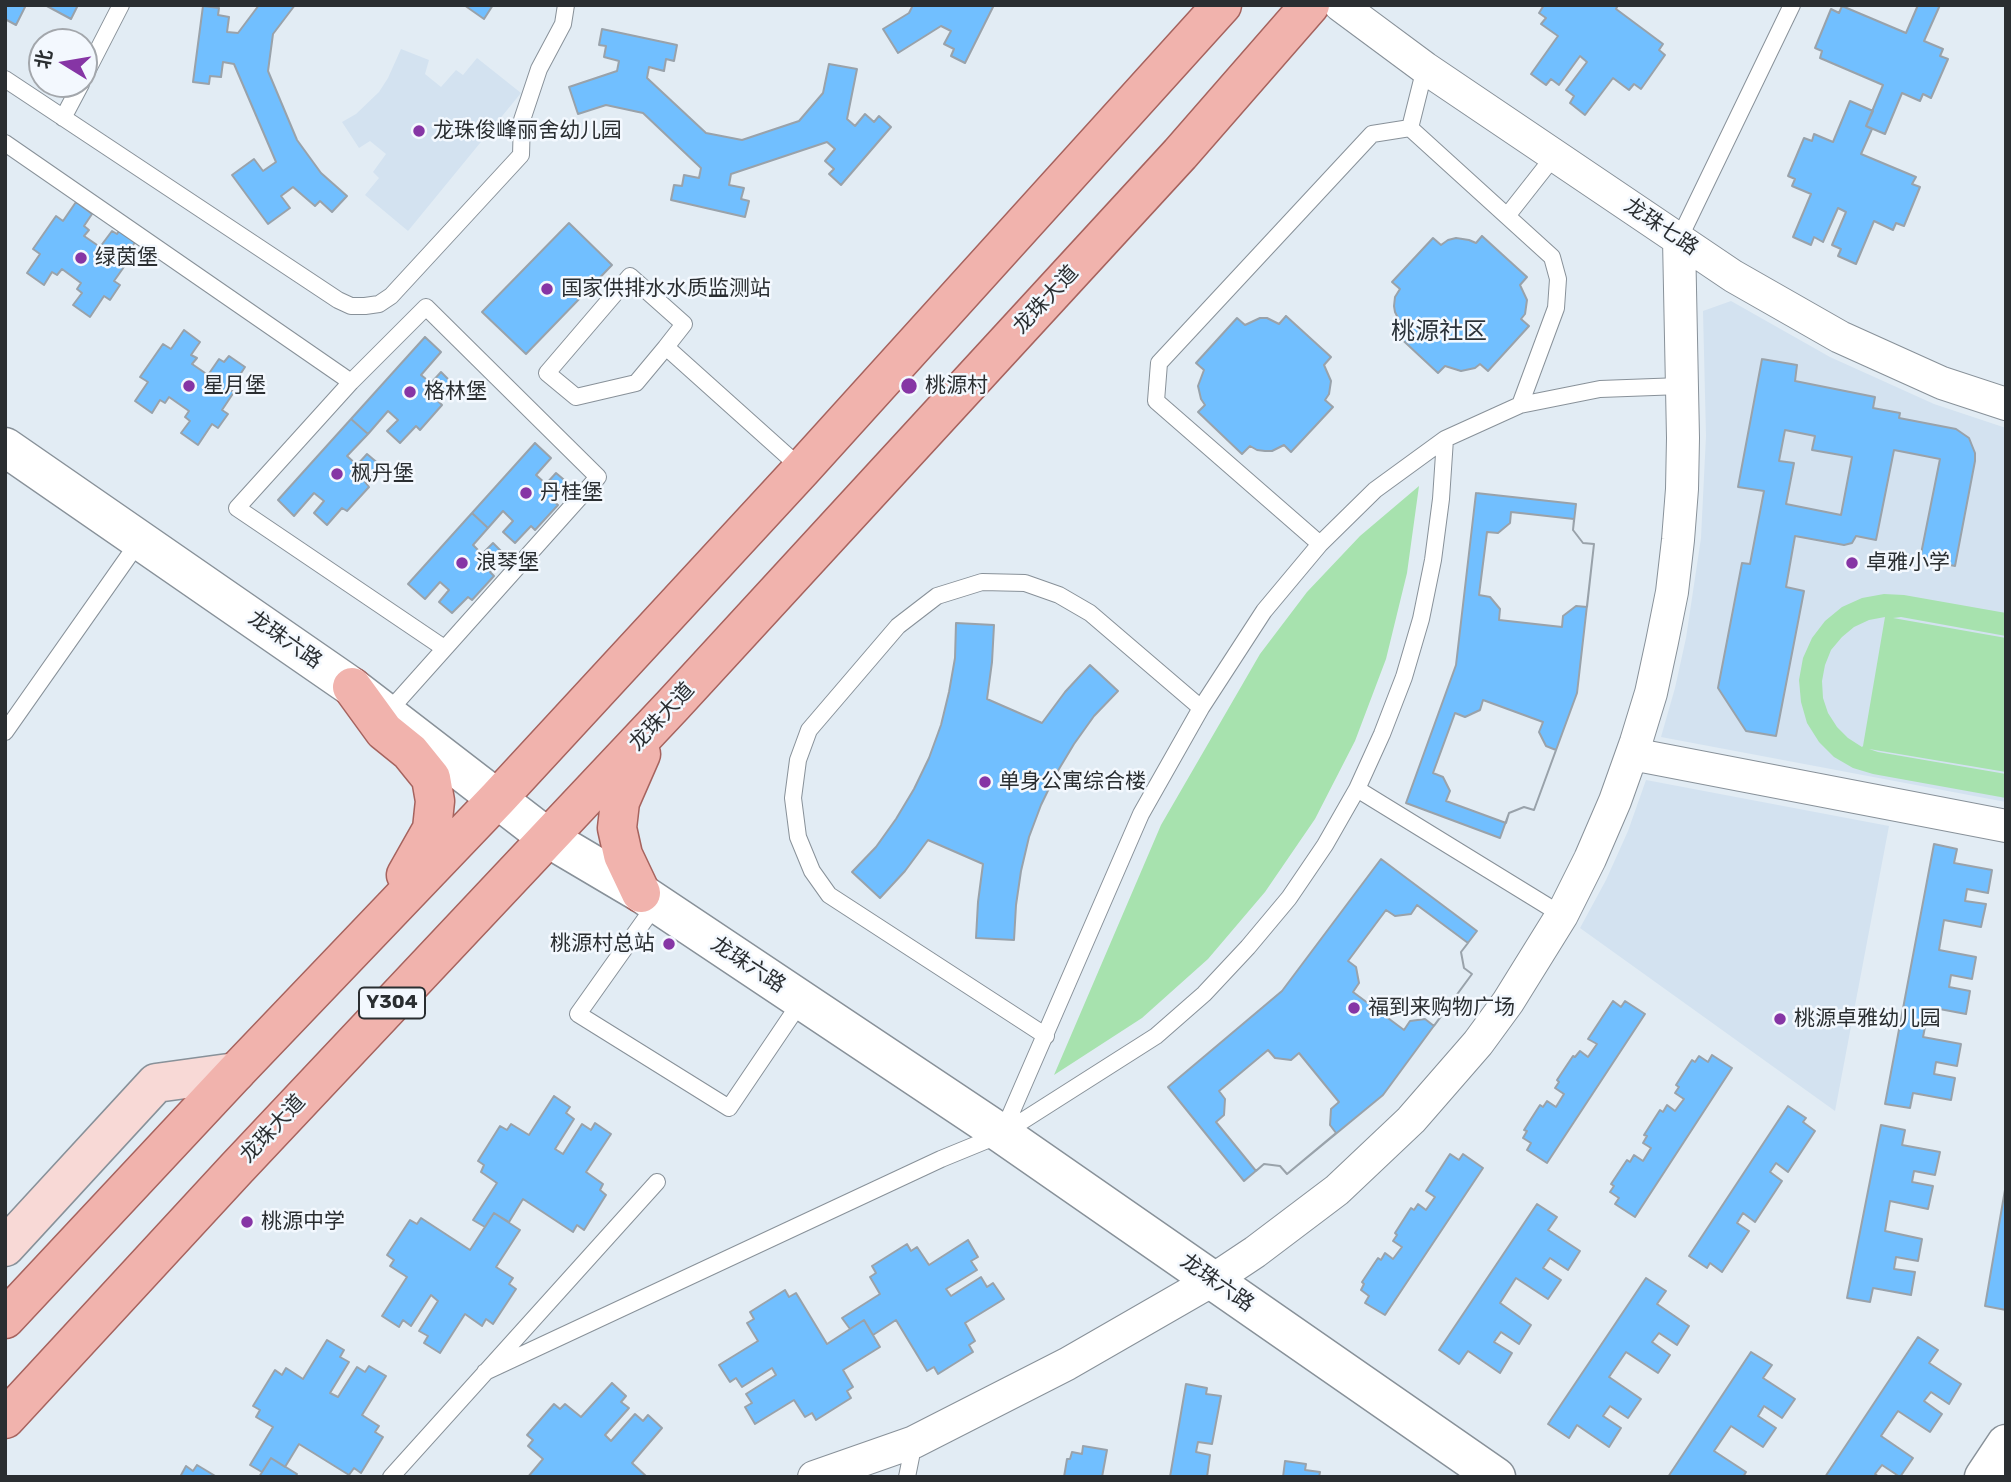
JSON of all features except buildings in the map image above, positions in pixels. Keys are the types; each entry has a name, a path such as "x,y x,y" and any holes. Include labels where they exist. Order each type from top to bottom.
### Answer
{"main road":[{"path":"5,1320 236,1072 498,798 802,469 1222,5"},
{"name":"龙珠大道","path":"5,1419 236,1169 673,705 1180,154 1310,5"},
{"path":"352,687 384,732 410,752 431,778 435,800 432,829 381,922"},
{"path":"649,898 623,855 617,828 620,802 641,755 673,705"},
{"path":"5,1247 156,1083 236,1072"}],"street":[{"name":"龙珠七路","path":"1340,5 1426,68 1732,276 1840,337 1942,383 2006,404"},
{"path":"814,1477 914,1442 1067,1364 1213,1280 1317,1206 1375,1156 1411,1120 1478,1043 1536,959 1590,859 1615,801 1651,692 1672,592 1682,489 1679,239"},
{"name":"龙珠六路","path":"5,447 352,687 548,838 649,898 802,1000 1496,1477"},
{"path":"1632,754 2006,826"},
{"path":"1984,1477 2006,1444"}],"lane":[{"path":"98,50 121,5"},
{"path":"5,79 338,300 351,306 365,306 379,304 402,286 521,155 522,120 539,69 563,24 566,5"},
{"path":"1679,239 1791,5"},
{"path":"1409,128 1426,68"},
{"path":"63,118 73,98"},
{"path":"1409,128 1552,257 1558,279 1556,308 1520,405"},
{"path":"1320,544 1156,401 1159,363 1372,134 1409,128"},
{"path":"5,144 351,382"},
{"path":"1507,216 1555,155"},
{"path":"630,276 684,324 666,347 636,383 576,397 547,373 630,276"},
{"path":"387,713 598,477 426,307 351,382 237,508 444,648"},
{"path":"666,347 802,469"},
{"path":"1002,1135 1141,814 1201,708 1264,611 1320,544 1375,490 1444,439 1520,405 1600,389 1681,386"},
{"path":"485,1372 942,1159 1002,1135 1156,1036 1204,994 1289,898 1325,845 1357,789 1382,734 1404,677 1421,619 1433,560 1441,499 1444,439"},
{"path":"5,732 140,540"},
{"path":"1046,1036 828,895 812,871 797,838 793,798 798,760 809,730 898,626 937,596 982,582 1025,583 1059,595 1090,613 1201,708"},
{"path":"1357,789 1562,915"},
{"path":"649,898 578,1014 729,1108 802,1000"},
{"path":"391,1477 657,1182"},
{"path":"908,1477 914,1442"}],"shaded area":[{"name":"龙珠俊峰丽舍幼儿园","path":"401,49 429,60 425,74 441,87 456,70 463,75 477,58 521,93 408,231 365,195 379,178 373,172 386,154 370,141 359,148 342,122 356,114 379,92"},
{"name":"卓雅小学","path":"1731,301 1830,357 1934,404 2006,428 2006,802 1661,737 1686,638 1701,538 1706,436 1703,311"},
{"name":"桃源卓雅幼儿园","path":"1646,780 1889,826 1835,1111 1580,928 1628,831"}],"green space":[{"path":"1419,486 1407,573 1386,659 1355,741 1315,819 1265,892 1208,959 1142,1018 1054,1075 1161,825 1260,654 1307,592 1360,536"},
{"path":"1884,594 1904,595 2006,613 2006,636 1901,617 1893,618 2006,638 2006,772 1869,749 2006,774 2006,798 1873,774 1853,768 1834,757 1819,742 1807,723 1801,702 1799,680 1803,658 1812,638 1825,621 1842,607 1862,598","holes":["1885,617 1863,746 1848,738 1828,713 1823,698 1822,681 1831,650 1842,637 1869,620"]}],"place":[{"name":"龙珠俊峰丽舍幼儿园","path":"419,131"},
{"name":"绿茵堡","path":"81,258"},
{"name":"国家供排水水质监测站","path":"547,289"},
{"name":"星月堡","path":"189,386"},
{"name":"桃源村","path":"909,386"},
{"name":"格林堡","path":"410,392"},
{"name":"枫丹堡","path":"337,474"},
{"name":"丹桂堡","path":"526,493"},
{"name":"浪琴堡","path":"462,563"},
{"name":"卓雅小学","path":"1852,563"},
{"name":"单身公寓综合楼","path":"985,782"},
{"name":"桃源村总站","path":"669,944"},
{"name":"福到来购物广场","path":"1354,1008"},
{"name":"桃源卓雅幼儿园","path":"1780,1019"},
{"name":"桃源中学","path":"247,1222"}],"district":[{"name":"桃源社区","path":"1439,332"}]}
